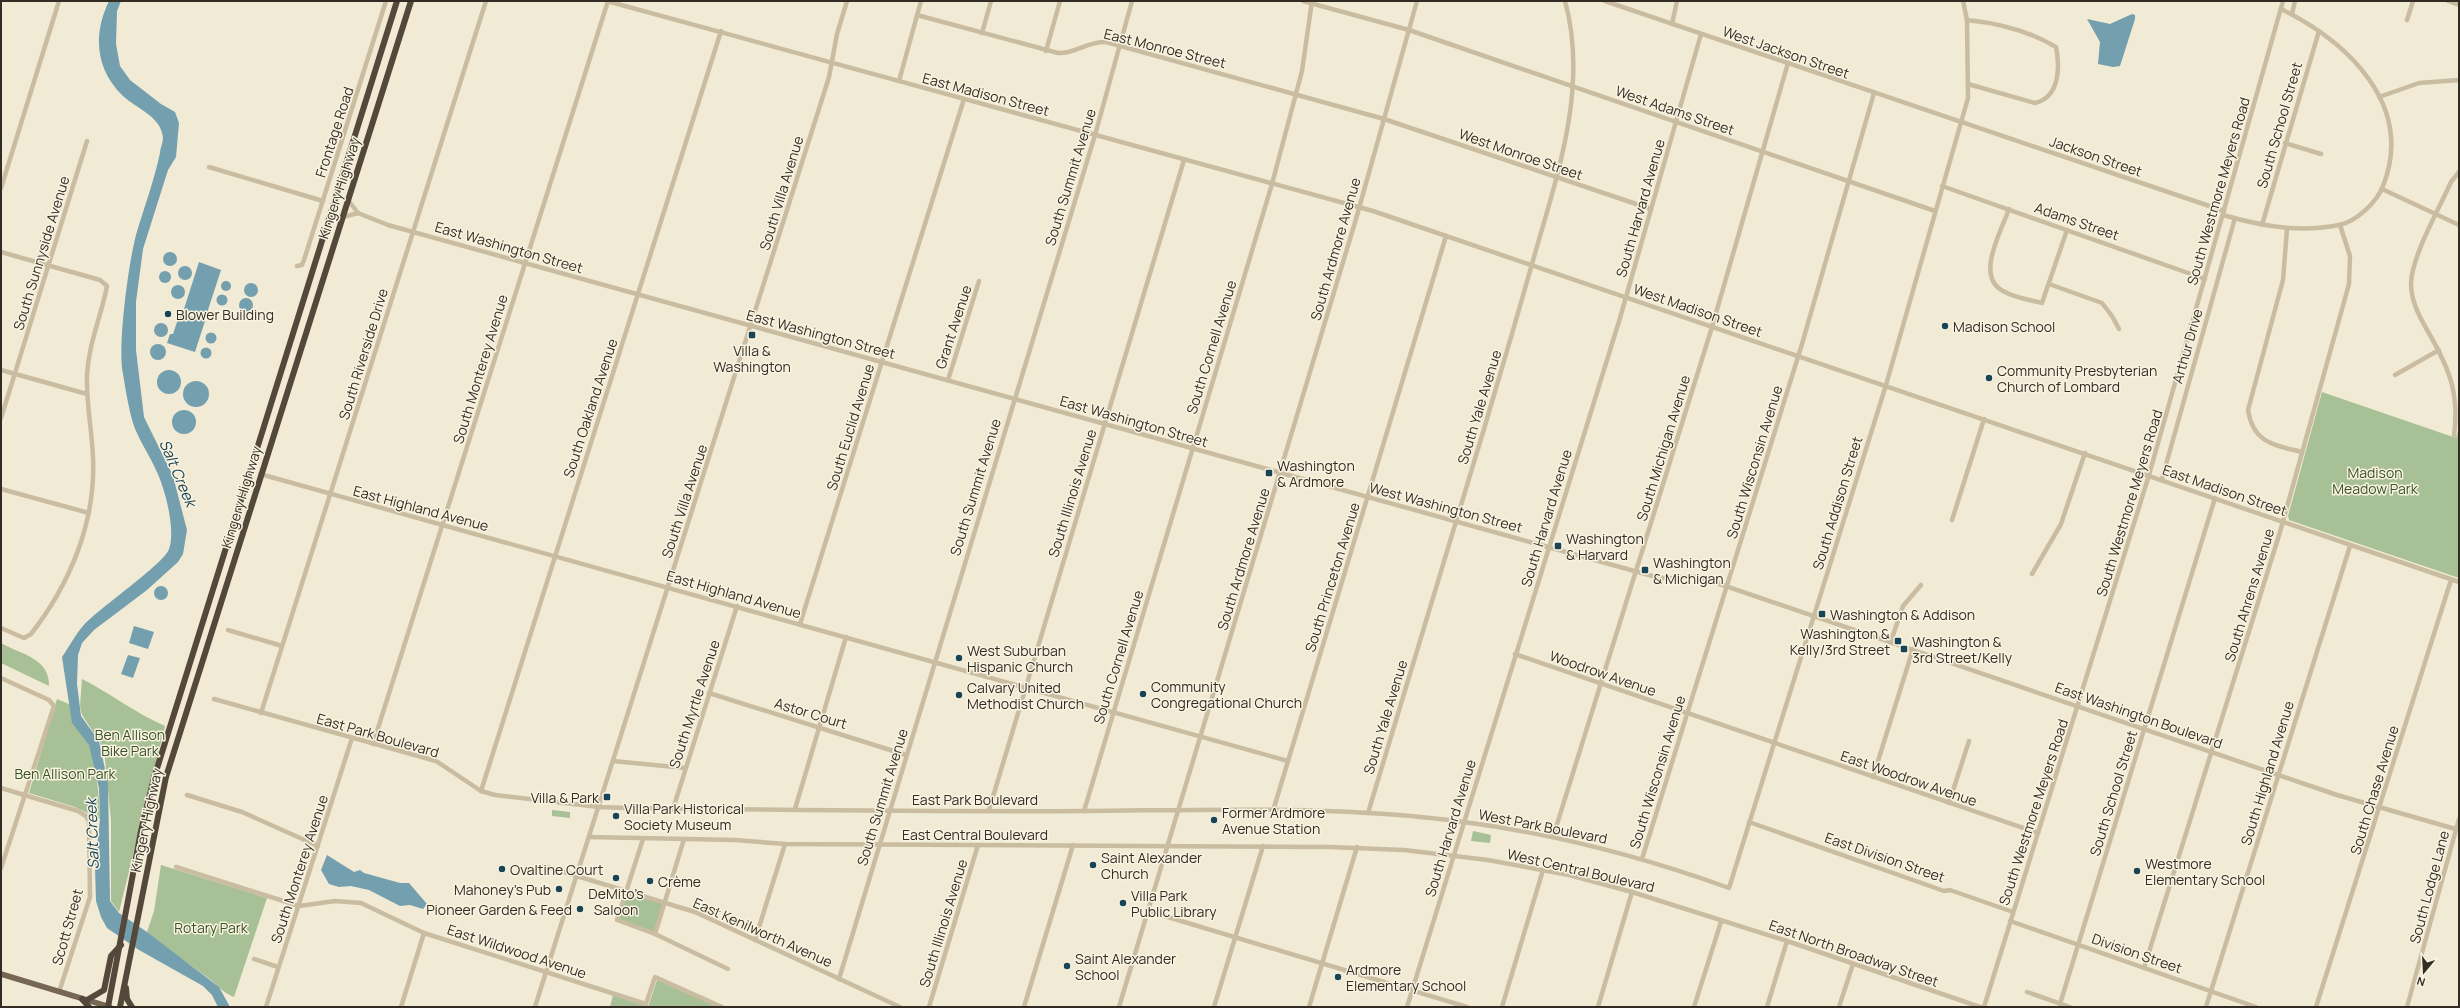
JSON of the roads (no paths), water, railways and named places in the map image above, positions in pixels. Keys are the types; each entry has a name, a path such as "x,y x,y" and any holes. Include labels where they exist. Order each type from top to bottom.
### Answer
{"highway":[{"name":"Kingery Highway","path":"109,1007 127,916 141,831 154,778 397,1"},
{"name":"Kingery Highway","path":"120,1007 166,776 260,474 411,1"},
{"path":"88,1007 84,1000 104,990 111,956 121,943"},
{"path":"125,981 127,999 132,1007"}],"main road":[{"path":"1,974 109,1007"}],"street":[{"path":"1,188 59,1"},
{"name":"Frontage Road","path":"297,266 302,265 304,260 386,1"},
{"name":"South Riverside Drive","path":"261,713 486,1"},
{"name":"East Madison Street","path":"608,1 1359,208"},
{"name":"South Monterey Avenue","path":"373,744 608,1"},
{"name":"South Villa Avenue","path":"535,1007 829,77 847,1"},
{"path":"899,81 921,1"},
{"path":"982,33 991,1"},
{"path":"1046,51 1060,1"},
{"name":"South Summit Avenue","path":"839,979 1095,135 1132,1"},
{"name":"West Adams Street","path":"1303,1 1312,2 1409,30 1935,211"},
{"name":"South Ardmore Avenue","path":"1119,1007 1359,208 1417,1"},
{"name":"South Yale Avenue","path":"1368,814 1532,265 1556,178 1566,136 1572,85 1571,38 1565,1"},
{"name":"West Jackson Street","path":"1605,1 1960,123"},
{"path":"1672,24 1677,1"},
{"name":"South Addison Street","path":"1729,888 1886,385 1968,98 1967,20 1963,1"},
{"name":"South Westmore Meyers Road","path":"1984,1007 2149,475 2283,1"},
{"path":"2292,14 2296,1"},
{"path":"2407,20 2413,1"},
{"path":"2448,1 2459,5"},
{"name":"South Cornell Avenue","path":"1084,811 1272,184 1305,56 1312,2"},
{"path":"2281,9 2319,31 2336,43 2354,60 2379,97 2390,125 2393,148 2390,169 2382,189 2364,211 2340,225"},
{"name":"East Monroe Street","path":"917,15 1046,51 1062,54 1098,42 1120,46 1384,119"},
{"path":"1967,20 1993,23 2042,39 2056,47 2059,68 2052,91 2044,101 2035,103 1968,84"},
{"name":"South Oakland Avenue","path":"482,791 721,31"},
{"name":"South School Street","path":"2262,225 2319,31"},
{"name":"South Harvard Avenue","path":"1407,1007 1626,297 1701,34"},
{"name":"South Michigan Avenue","path":"1554,837 1712,327 1788,63"},
{"path":"2379,97 2424,82 2459,80"},
{"name":"South Wisconsin Avenue","path":"1642,859 1798,356 1874,93"},
{"name":"South Euclid Avenue","path":"800,624 964,99"},
{"name":"West Monroe Street","path":"1384,119 1651,210"},
{"name":"Jackson Street","path":"1960,123 2224,213 2234,218 2262,225 2287,228 2340,225"},
{"name":"South Sunnyside Avenue","path":"1,418 87,141"},
{"path":"2285,143 2321,154"},
{"name":"South Illinois Avenue","path":"989,810 1184,160"},
{"path":"209,167 323,201"},
{"path":"2454,436 2458,417 2456,387 2439,350 2419,316 2412,295 2411,284 2416,260 2451,182 2459,172"},
{"name":"Adams Street","path":"1942,186 2205,279"},
{"path":"2382,189 2459,225"},
{"path":"343,217 358,213 348,200"},
{"name":"West Madison Street","path":"1359,208 1532,265 1984,419"},
{"path":"2009,209 1991,261 1991,279 2003,291 2042,303 2067,230"},
{"name":"East Washington Street","path":"358,213 413,232 1280,473"},
{"name":"Arthur Drive","path":"2162,479 2234,218"},
{"name":"South Ahrens Avenue","path":"2144,968 2283,521 2350,276 2350,252 2340,225"},
{"path":"2287,228 2283,280 2250,398 2249,417 2256,432 2270,443 2302,452"},
{"name":"South Princeton Avenue","path":"1273,810 1446,236"},
{"path":"1,252 48,265 106,284 90,344 87,394 93,461 89,513 79,549 65,582 47,612 31,634 24,638 1,628"},
{"name":"Grant Avenue","path":"948,380 979,281"},
{"path":"2049,284 2102,303 2112,316 2119,329"},
{"path":"2395,375 2439,350"},
{"path":"1,370 87,394"},
{"path":"1952,520 1984,419"},
{"name":"East Madison Street","path":"1984,419 2162,479 2350,546 2459,582"},
{"path":"2250,437 2256,432"},
{"path":"2032,574 2061,524 2085,453"},
{"name":"West Washington Street","path":"1280,473 1664,579 1697,576 1814,616"},
{"name":"East Highland Avenue","path":"260,474 1288,761"},
{"path":"1,489 89,513"},
{"name":"South School Street","path":"2060,1004 2145,729 2214,498"},
{"name":"South Highland Avenue","path":"2206,1007 2350,546"},
{"name":"South Chase Avenue","path":"2316,1007 2450,580"},
{"path":"1892,641 1903,606 1921,586"},
{"name":"South Myrtle Avenue","path":"673,809 737,606"},
{"name":"East Washington Boulevard","path":"1814,616 1892,641 2078,707 2278,775 2457,829"},
{"path":"228,630 282,646"},
{"path":"795,809 846,637"},
{"path":"1873,777 1913,649"},
{"name":"Woodrow Avenue","path":"1515,654 1774,744"},
{"path":"1,678 54,704 1,868"},
{"name":"Astor Court","path":"709,693 906,755"},
{"name":"East Park Boulevard","path":"214,699 436,761 482,791 495,795 599,807 673,809 1179,810"},
{"name":"South Monterey Avenue","path":"266,1007 352,738"},
{"path":"1950,803 1969,741"},
{"name":"East Woodrow Avenue","path":"1774,744 2038,833"},
{"path":"613,761 686,768"},
{"path":"1,788 25,795"},
{"name":"Scott Street","path":"25,795 78,811 88,820 90,897 59,992"},
{"path":"188,795 242,812 318,846"},
{"name":"West Park Boulevard","path":"1179,810 1273,810 1368,814 1463,822 1554,837 1642,859 1729,888"},
{"name":"South Lodge Lane","path":"2407,1007 2459,819"},
{"name":"East Division Street","path":"1749,822 1944,891 1950,890 2013,912"},
{"name":"East Central Boulevard","path":"589,837 735,840 784,844 1168,846"},
{"path":"643,839 617,920 655,934 728,969"},
{"path":"655,934 684,839"},
{"path":"755,940 784,844"},
{"name":"South Illinois Avenue","path":"930,1007 978,845"},
{"path":"1024,1007 1073,845"},
{"name":"West Central Boulevard","path":"1168,846 1357,847 1453,855 1543,870 1632,892 1721,922"},
{"path":"1214,1007 1263,846"},
{"path":"1309,1007 1357,847"},
{"name":"East Kenilworth Avenue","path":"544,866 627,890 695,912 900,1007"},
{"name":"East Wildwood Avenue","path":"176,867 299,906 335,900 361,903 424,933 646,1004 655,977 722,1007"},
{"path":"1502,1007 1543,870"},
{"path":"1598,1007 1632,892"},
{"path":"1148,911 1467,1007"},
{"name":"Division Street","path":"2010,921 2256,1007"},
{"path":"1694,1007 1721,922"},
{"name":"East North Broadway Street","path":"1721,922 1787,941 1980,1007"},
{"path":"401,1007 424,933"},
{"path":"1767,1007 1787,941"},
{"path":"254,959 278,967"},
{"path":"1839,1007 1853,964"},
{"path":"2027,992 2070,1007"}],"water":[{"path":"109,1 121,1 117,11 116,44 120,66 130,80 161,104 175,112 179,123 176,157 168,170 143,249 136,302 136,350 144,417 173,476 187,530 183,554 178,562 147,590 94,630 82,643 78,655 77,684 81,716 99,741 108,783 110,901 119,913 147,932 219,987 230,1007 218,1007 212,995 203,986 139,950 107,928 101,917 96,901 95,867 100,819 99,788 89,745 72,723 62,657 83,626 102,608 156,565 165,556 171,541 170,520 166,498 153,464 133,423 122,368 121,355 127,283 133,248 155,174 163,138 158,124 153,118 129,101 114,86 102,63 99,38 100,26"},
{"path":"2132,14 2135,15 2135,19 2120,66 2113,67 2098,64 2100,42 2087,19 2110,24"},
{"path":"170,252 175,254 177,259 175,264 170,266 165,264 163,259 165,254"},
{"path":"199,262 221,270 206,316 184,309"},
{"path":"185,266 190,268 192,273 190,278 185,280 180,278 178,273 180,268"},
{"path":"163,271 167,271 171,277 167,283 163,283 159,279 159,275"},
{"path":"224,281 228,281 230,282 230,290 224,291 221,288 221,284"},
{"path":"251,283 256,285 258,290 256,295 251,297 246,295 244,290 246,285"},
{"path":"178,285 183,287 185,292 183,297 178,299 173,297 171,292 173,287"},
{"path":"222,294 226,296 228,300 226,304 222,306 218,304 216,300 218,296"},
{"path":"246,298 251,300 253,305 251,310 246,312 241,310 239,305 241,300"},
{"path":"180,313 205,321 195,352 167,343 170,334 173,334"},
{"path":"158,323 164,323 168,327 168,333 164,337 158,337 154,333 154,327"},
{"path":"211,332 215,334 217,338 215,342 211,344 207,342 205,338 207,334"},
{"path":"155,344 161,344 166,349 164,358 161,360 155,360 150,355 150,349"},
{"path":"204,348 208,348 210,349 210,357 204,358 201,355 201,351"},
{"path":"169,370 178,373 181,382 178,391 169,394 160,391 157,382 160,373"},
{"path":"196,381 205,385 209,394 205,403 196,407 187,403 183,394 187,385"},
{"path":"184,410 193,413 196,422 193,431 184,434 175,431 172,422 175,413"},
{"path":"161,586 166,588 168,593 166,598 161,600 156,598 154,593 156,588"},
{"path":"134,626 154,632 148,649 129,643"},
{"path":"128,655 140,658 133,678 121,674"},
{"path":"327,855 354,872 360,870 364,873 400,883 409,883 427,904 423,909 410,905 400,906 369,890 351,886 339,887 329,884 321,870"}],"place":[{"name":"Blower Building","path":"168,314"},
{"name":"Madison School","path":"1945,326"},
{"name":"Villa & Washington","path":"752,335"},
{"name":"Community Presbyterian Church of Lombard","path":"1989,378"},
{"name":"Washington & Ardmore","path":"1269,473"},
{"name":"Washington & Harvard","path":"1558,546"},
{"name":"Washington & Michigan","path":"1645,570"},
{"name":"Washington & Addison","path":"1822,614"},
{"name":"Washington & Kelly/3rd Street","path":"1898,641"},
{"name":"Washington & 3rd Street/Kelly","path":"1904,649"},
{"name":"West Suburban Hispanic Church","path":"959,658"},
{"name":"Community Congregational Church","path":"1143,694"},
{"name":"Calvary United Methodist Church","path":"959,695"},
{"name":"Villa & Park","path":"607,797"},
{"name":"Villa Park Historical Society Museum","path":"616,816"},
{"name":"Former Ardmore Avenue Station","path":"1214,820"},
{"name":"Saint Alexander Church","path":"1093,865"},
{"name":"Ovaltine Court","path":"502,869"},
{"name":"Westmore Elementary School","path":"2137,871"},
{"name":"DeMito’s Saloon","path":"616,878"},
{"name":"Crème","path":"650,881"},
{"name":"Mahoney’s Pub","path":"559,889"},
{"name":"Villa Park Public Library","path":"1123,903"},
{"name":"Pioneer Garden & Feed","path":"580,909"},
{"name":"Saint Alexander School","path":"1067,966"},
{"name":"Ardmore Elementary School","path":"1338,977"}],"park label":[{"name":"Madison Meadow Park","path":"2375,480"},
{"name":"Ben Allison Bike Park","path":"130,742"},
{"name":"Ben Allison Park","path":"65,773"},
{"name":"Rotary Park","path":"211,927"}],"water label":[{"name":"Salt Creek","path":"178,473"},
{"name":"Salt Creek","path":"92,834"}]}
